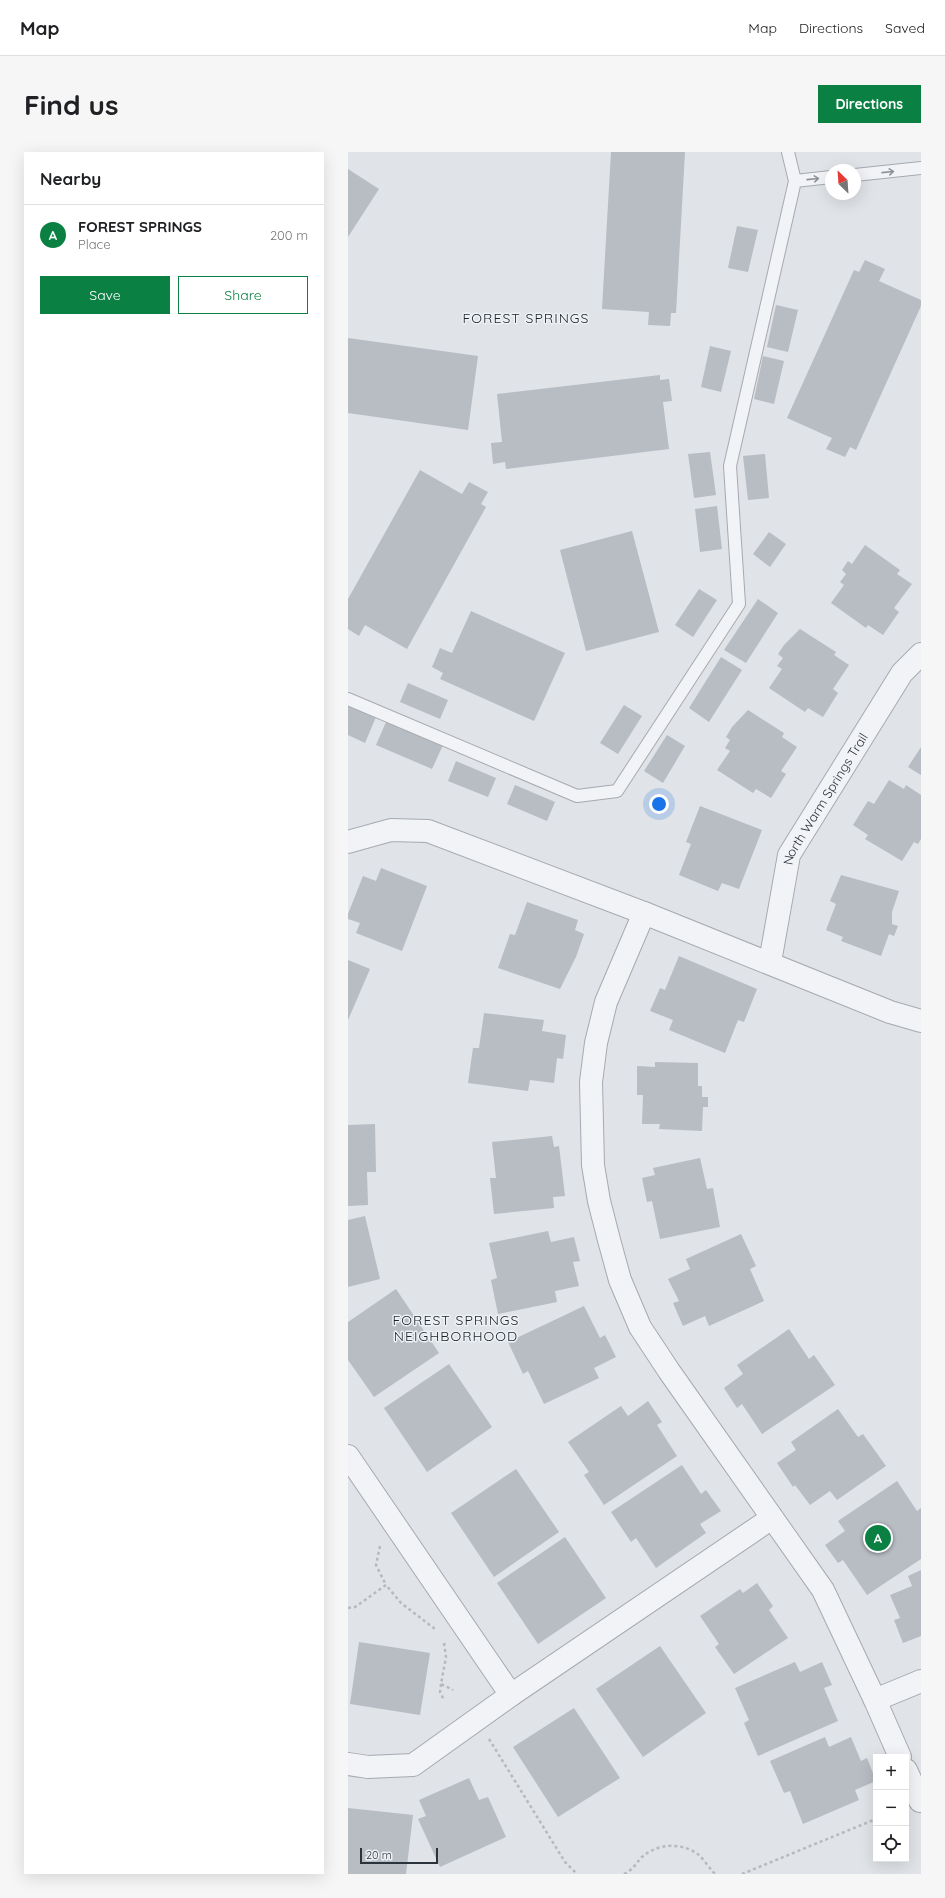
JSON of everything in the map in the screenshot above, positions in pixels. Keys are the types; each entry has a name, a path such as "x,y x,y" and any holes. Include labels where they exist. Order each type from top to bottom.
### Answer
{"street":[{"name":"North Warm Springs Trail","path":"770,962 789,855 902,673 921,654"},
{"path":"348,842 391,830 428,830 770,962 890,1012 921,1021"},
{"path":"644,913 606,1002 596,1043 590,1082 590,1118 593,1165 599,1201 620,1280 640,1327 668,1372 823,1590 899,1754"},
{"path":"348,1456 511,1695"},
{"path":"348,1764 368,1767 413,1765 511,1695 772,1518"},
{"path":"875,1700 921,1681"},
{"path":"909,1777 920,1801"}],"lane":[{"path":"348,699 577,796 617,791 739,604 730,466 795,181 788,152"},
{"path":"861,174 921,168"},
{"path":"795,181 825,178"}],"path":[{"path":"380,1543 376,1566 386,1585 401,1603 439,1632"},
{"path":"348,1608 355,1607 386,1585"},
{"path":"442,1638 446,1657 440,1692 444,1700"},
{"path":"441,1684 453,1690"},
{"path":"477,1720 565,1862 577,1874"},
{"path":"742,1874 873,1820"},
{"path":"624,1874 630,1871 642,1858 654,1849 664,1846 675,1846 700,1856 716,1874"}],"building":[{"path":"611,152 685,152 676,313 671,313 670,326 648,325 649,312 602,309"},
{"path":"348,169 379,189 348,237"},
{"path":"737,226 758,230 748,272 728,268"},
{"path":"865,260 885,269 879,281 921,300 921,306 856,450 850,447 845,457 826,449 832,438 787,418 854,270 859,272"},
{"path":"776,305 798,310 788,352 767,347"},
{"path":"348,338 478,356 468,430 348,413"},
{"path":"710,346 731,351 721,392 701,387"},
{"path":"763,356 784,361 774,404 754,399"},
{"path":"660,375 660,380 669,379 672,401 663,402 669,449 506,469 505,462 493,464 491,443 502,442 497,394"},
{"path":"710,452 716,495 694,498 688,454"},
{"path":"765,454 769,498 748,500 743,456"},
{"path":"420,470 462,494 469,482 488,492 481,504 486,507 407,649 365,625 359,636 348,629 348,599"},
{"path":"717,506 722,549 700,552 695,509"},
{"path":"632,531 659,632 586,651 560,550"},
{"path":"769,532 786,544 770,567 753,554"},
{"path":"865,545 900,570 897,574 912,584 894,608 899,612 883,635 868,625 866,628 831,603 844,585 840,582 846,574 842,570 848,561 852,564"},
{"path":"699,589 717,600 693,637 675,625"},
{"path":"758,599 778,613 746,663 724,650"},
{"path":"471,611 565,653 534,721 440,679 443,673 432,667 440,648 452,653"},
{"path":"800,629 836,652 834,655 849,665 833,689 838,693 823,717 808,708 805,712 769,688 782,669 777,666 783,658 778,654 784,645"},
{"path":"721,657 742,670 709,722 689,708"},
{"path":"408,683 448,700 440,719 400,702"},
{"path":"348,705 376,717 365,743 348,735"},
{"path":"624,705 642,716 618,754 600,743"},
{"path":"748,710 784,733 782,737 797,747 781,771 786,774 771,798 756,789 753,793 717,770 730,751 725,748 730,740 726,737 732,727"},
{"path":"386,722 443,745 432,769 376,745"},
{"path":"667,735 685,746 663,783 644,771"},
{"path":"921,747 921,775 908,767"},
{"path":"456,761 496,778 488,797 448,781"},
{"path":"889,780 904,789 906,785 921,795 921,839 918,844 914,842 902,861 865,839 868,835 853,825 868,801 874,804"},
{"path":"515,785 555,802 547,821 507,804"},
{"path":"700,806 762,830 739,889 722,883 718,891 679,875 691,844 686,842"},
{"path":"381,868 427,886 402,951 356,933 360,923 348,919 348,914 363,876 376,881"},
{"path":"841,875 899,891 892,912 892,924 898,926 894,936 889,934 881,956 841,941 843,937 826,930 836,904 830,901"},
{"path":"527,902 578,920 575,930 584,934 576,957 560,989 498,968 510,934 515,935"},
{"path":"679,956 757,989 744,1022 738,1020 725,1053 669,1030 673,1020 650,1011 660,988 665,990"},
{"path":"348,960 370,969 348,1020"},
{"path":"484,1013 544,1020 542,1031 566,1035 563,1059 557,1058 554,1083 530,1080 528,1091 468,1083 473,1048 479,1048"},
{"path":"655,1062 698,1063 698,1086 702,1086 702,1097 708,1097 708,1107 703,1107 702,1131 659,1129 660,1124 642,1124 643,1095 637,1095 637,1066 655,1067"},
{"path":"375,1124 376,1172 367,1172 368,1205 348,1206 348,1125"},
{"path":"552,1136 554,1147 559,1146 565,1196 553,1197 554,1208 494,1214 490,1178 496,1178 492,1142"},
{"path":"700,1158 707,1189 713,1188 720,1227 660,1239 652,1201 647,1202 642,1178 655,1175 653,1168"},
{"path":"365,1216 380,1279 348,1287 348,1220"},
{"path":"548,1231 551,1242 574,1237 580,1261 573,1262 579,1286 555,1291 557,1302 498,1314 491,1280 497,1278 489,1243"},
{"path":"741,1234 756,1266 750,1269 764,1301 709,1326 705,1316 683,1326 673,1303 679,1301 668,1279 690,1269 686,1259"},
{"path":"396,1289 439,1353 374,1397 348,1360 348,1322"},
{"path":"584,1306 600,1338 605,1335 616,1357 594,1368 599,1378 544,1404 528,1371 523,1374 508,1342"},
{"path":"789,1329 809,1359 814,1355 835,1385 762,1434 742,1404 737,1408 724,1388 743,1374 737,1365"},
{"path":"449,1364 492,1427 427,1472 384,1408"},
{"path":"648,1401 662,1422 657,1425 677,1456 604,1505 584,1475 589,1472 568,1442 621,1406 628,1416"},
{"path":"838,1409 858,1437 863,1434 886,1466 837,1500 830,1491 810,1505 795,1485 793,1487 777,1463 796,1450 791,1442"},
{"path":"682,1465 701,1494 706,1490 721,1511 700,1524 706,1533 656,1568 636,1538 631,1542 611,1512"},
{"path":"516,1469 559,1532 494,1577 451,1513"},
{"path":"897,1481 917,1511 921,1508 921,1559 867,1595 843,1560 838,1563 825,1545 845,1531 838,1521"},
{"path":"565,1537 606,1598 538,1644 497,1583"},
{"path":"921,1570 921,1636 903,1643 894,1620 900,1618 890,1595 912,1586 908,1576"},
{"path":"757,1583 773,1606 769,1610 788,1638 734,1674 715,1647 719,1644 700,1616 740,1589 743,1593"},
{"path":"359,1642 430,1653 420,1715 350,1704"},
{"path":"660,1646 706,1713 643,1757 596,1689"},
{"path":"795,1662 800,1672 822,1662 832,1685 824,1688 838,1721 758,1756 744,1723 749,1720 735,1688"},
{"path":"574,1708 620,1778 558,1817 513,1747"},
{"path":"825,1737 829,1747 851,1737 861,1761 867,1758 873,1773 873,1782 855,1790 859,1800 803,1824 790,1791 784,1793 770,1761"},
{"path":"469,1778 479,1800 488,1797 506,1837 440,1867 418,1819 426,1816 419,1800"},
{"path":"348,1808 413,1815 406,1874 348,1874"}],"place":[{"name":"FOREST SPRINGS","path":"878,1538"}],"district":[{"name":"FOREST SPRINGS","path":"526,318"},
{"name":"FOREST SPRINGS NEIGHBORHOOD","path":"456,1328"}]}
